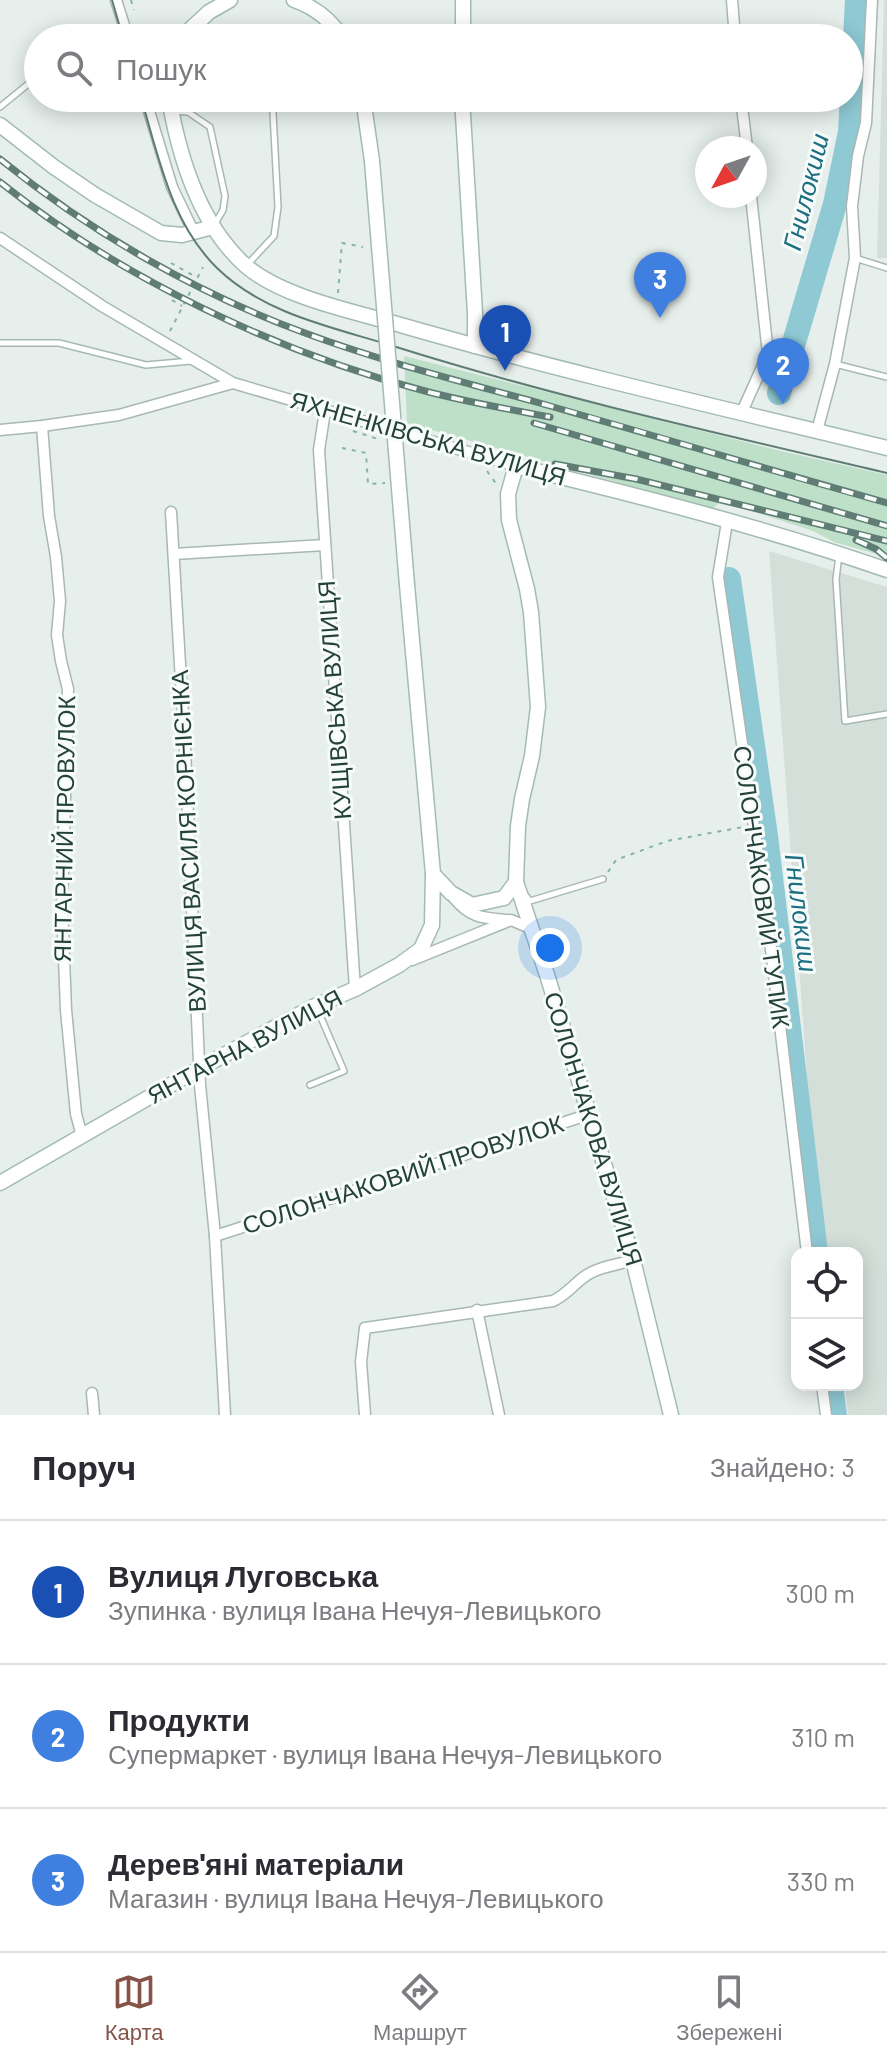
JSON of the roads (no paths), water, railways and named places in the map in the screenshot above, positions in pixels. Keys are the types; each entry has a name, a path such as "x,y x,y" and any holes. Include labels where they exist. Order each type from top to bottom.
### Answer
{"main road":[{"path":"195,24 212,6 230,0"},
{"path":"463,0 463,24"},
{"path":"298,1 317,11 331,24"},
{"path":"172,112 178,141 197,195 213,227 246,266 264,279 304,296 475,346 887,448"},
{"name":"ЯНТАРНА ВУЛИЦЯ","path":"0,1183 200,1068 399,965 421,949 432,925 433,874 372,161 365,112"},
{"path":"463,112 475,346"},
{"path":"0,125 54,167 161,233 182,235 213,227"},
{"name":"ЯХНЕНКІВСЬКА ВУЛИЦЯ","path":"516,466 630,493 887,570"},
{"name":"СОЛОНЧАКОВА ВУЛИЦЯ","path":"516,466 508,494 509,520 531,612 538,707 518,826 516,882 633,1260 671,1415"},
{"path":"433,874 451,893 472,905 504,898 516,882"}],"street":[{"path":"116,0 124,24"},
{"path":"732,0 734,24"},
{"path":"817,431 835,364 855,258 852,206 866,123 872,0"},
{"path":"149,112 172,187 194,233"},
{"path":"743,112 746,136"},
{"path":"741,414 768,354 752,208"},
{"name":"ЯХНЕНКІВСЬКА ВУЛИЦЯ","path":"0,238 102,306 233,383 516,466"},
{"path":"0,430 119,415 233,383"},
{"name":"КУЩІВСЬКА ВУЛИЦЯ","path":"325,411 319,450 355,989"},
{"name":"ЯНТАРНИЙ ПРОВУЛОК","path":"42,426 49,516 59,587 57,635 68,689 63,941 76,1114 82,1136"},
{"name":"ВУЛИЦЯ ВАСИЛЯ КОРНІЄНКА","path":"171,512 200,1085 215,1236 225,1415"},
{"name":"СОЛОНЧАКОВИЙ ТУПИК","path":"727,522 718,577 768,924 806,1247"},
{"path":"174,554 325,545"},
{"path":"451,893 465,912 486,919 511,920 530,928"},
{"path":"399,965 511,920"},
{"name":"СОЛОНЧАКОВИЙ ПРОВУЛОК","path":"215,1236 590,1114"},
{"path":"365,1415 361,1362 365,1328 553,1301 564,1296 584,1277 633,1260"},
{"path":"477,1310 499,1415"},
{"path":"823,1391 826,1415"},
{"path":"92,1393 94,1415"}],"lane":[{"path":"0,107 24,87"},
{"path":"188,112 210,127 225,196 223,210 213,227"},
{"path":"246,266 274,236 278,207 273,113"},
{"path":"855,258 887,268"},
{"path":"0,343 59,343 146,365 196,361"},
{"path":"835,364 887,377"},
{"path":"839,554 836,579 845,721 887,714"},
{"path":"516,882 530,901 603,879"},
{"path":"310,1085 344,1071 315,1006"}],"waterway":[{"name":"Гнилокиш","path":"856,24 857,0"},
{"name":"Гнилокиш","path":"779,393 835,204 851,112"},
{"name":"Гнилокиш","path":"729,579 766,836 815,1247"},
{"name":"Гнилокиш","path":"832,1391 835,1415"}],"tram line":[{"path":"112,0 119,24"},
{"path":"145,112 168,189 188,231 217,268 236,284 277,308 323,325 515,382 887,473"}],"railway":[{"path":"0,159 70,211 145,258 224,299 305,333 423,371 887,503"},
{"path":"0,182 46,217 148,280 257,333 369,375 471,402 550,417"},
{"path":"534,423 887,526"},
{"path":"555,464 636,479 887,541"},
{"path":"856,540 887,558"}],"place":[{"name":"Дерев'янi матерiали","path":"660,318"},
{"name":"Вулиця Луговська","path":"505,371"},
{"name":"Продукти","path":"783,404"}]}
